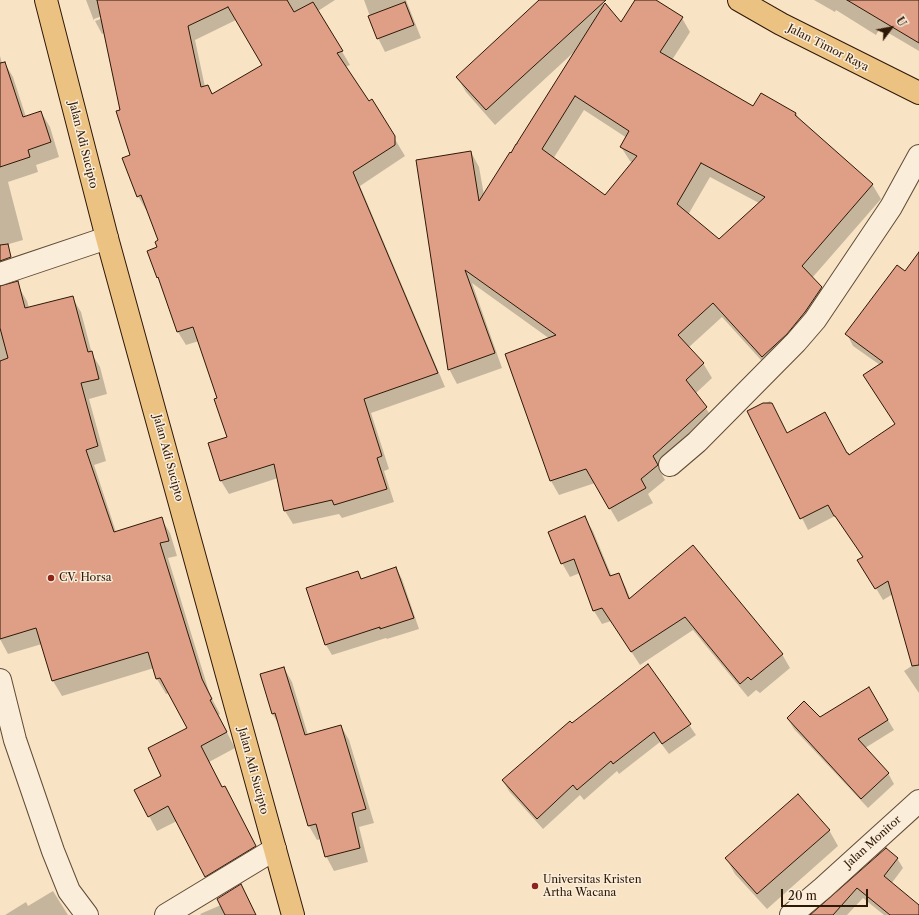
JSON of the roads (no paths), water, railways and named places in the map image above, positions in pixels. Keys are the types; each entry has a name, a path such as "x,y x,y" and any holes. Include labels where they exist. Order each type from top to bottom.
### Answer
{"main road":[{"name":"Jalan Adi Sucipto","path":"46,0 107,238 293,915"},
{"name":"Jalan Timor Raya","path":"739,0 781,24 919,93"}],"street":[{"path":"670,465 697,442 796,342 815,320 892,207 919,156"},
{"path":"0,274 107,238"},
{"path":"0,680 7,742 69,892 87,915"},
{"name":"Jalan Monitor","path":"791,915 919,801"},
{"path":"166,915 275,849"}],"place":[{"name":"CV. Horsa","path":"51,578"},
{"name":"Universitas Kristen Artha Wacana","path":"535,886"}]}
